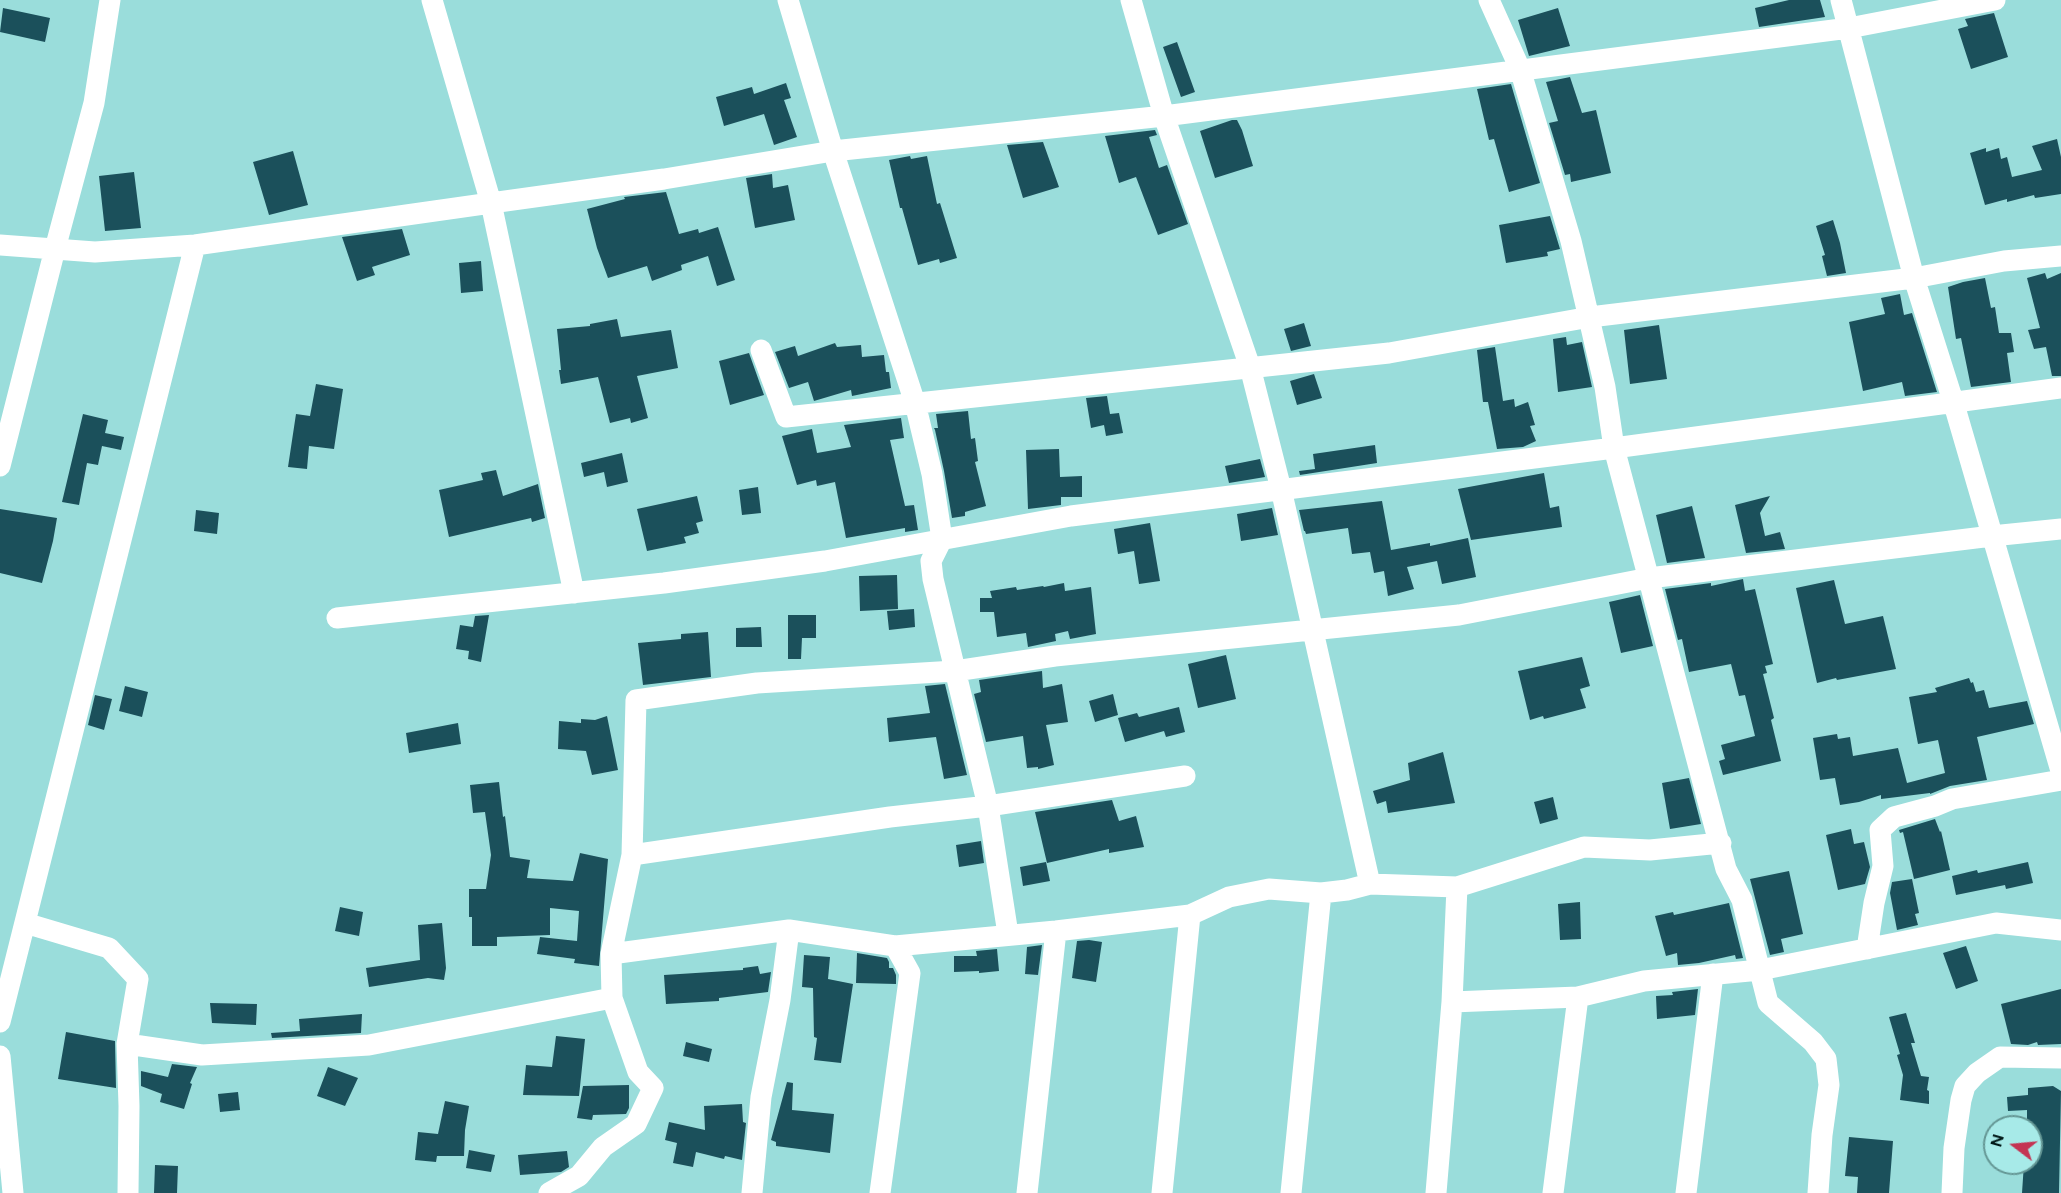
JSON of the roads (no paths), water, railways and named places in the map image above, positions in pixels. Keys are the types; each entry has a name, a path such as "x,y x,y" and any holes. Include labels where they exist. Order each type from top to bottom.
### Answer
{"street":[{"path":"0,466 94,103 110,0"},
{"path":"432,0 491,203 574,593"},
{"path":"788,0 833,151 915,403 932,474 942,539 931,561 932,569 954,671 988,806 1008,934"},
{"path":"1131,0 1164,116 1250,367 1281,489 1370,884"},
{"path":"1489,0 1520,69 1571,240 1605,387 1614,448 1721,843 1726,869 1742,900 1768,1003 1813,1042 1826,1059 1829,1084 1822,1135 1818,1193"},
{"path":"1841,0 1914,278 1953,401 2061,771"},
{"path":"0,245 95,252 195,245 664,179 833,151 1164,116 1849,28 1995,0"},
{"path":"0,1022 195,245"},
{"path":"761,350 786,417 1389,353 1590,317 1914,278 2004,261 2061,256"},
{"path":"337,618 664,583 825,561 1033,522 2061,388"},
{"path":"549,1193 579,1176 603,1147 636,1124 653,1088 638,1072 612,998 611,954 632,855 636,700 757,683 954,671 1054,656 1459,615 1649,578 2061,529"},
{"path":"632,855 890,817 988,806 1185,776"},
{"path":"1867,949 1874,903 1883,866 1880,830 1894,817 1935,807 1952,799 2061,780"},
{"path":"611,954 789,930 895,946 1056,930 1190,915 1229,897 1269,889 1321,893 1370,884 1457,887 1584,848 1650,850 1721,843"},
{"path":"1436,1193 1452,1002 1457,887"},
{"path":"1291,1193 1321,893"},
{"path":"1162,1193 1190,915"},
{"path":"25,923 109,948 138,979 127,1044 128,1193"},
{"path":"1452,1002 1578,997 1644,981 1760,970 1996,923 2061,930"},
{"path":"752,1193 760,1097 780,1000 789,930"},
{"path":"1027,1193 1056,930"},
{"path":"880,1193 910,973 895,946"},
{"path":"1686,1193 1713,974"},
{"path":"1554,1193 1578,997"},
{"path":"127,1044 202,1055 369,1045 612,998"},
{"path":"0,1056 11,1152 13,1193"},
{"path":"1952,1193 1954,1148 1965,1086 1977,1073 2000,1057 2061,1058"}]}
